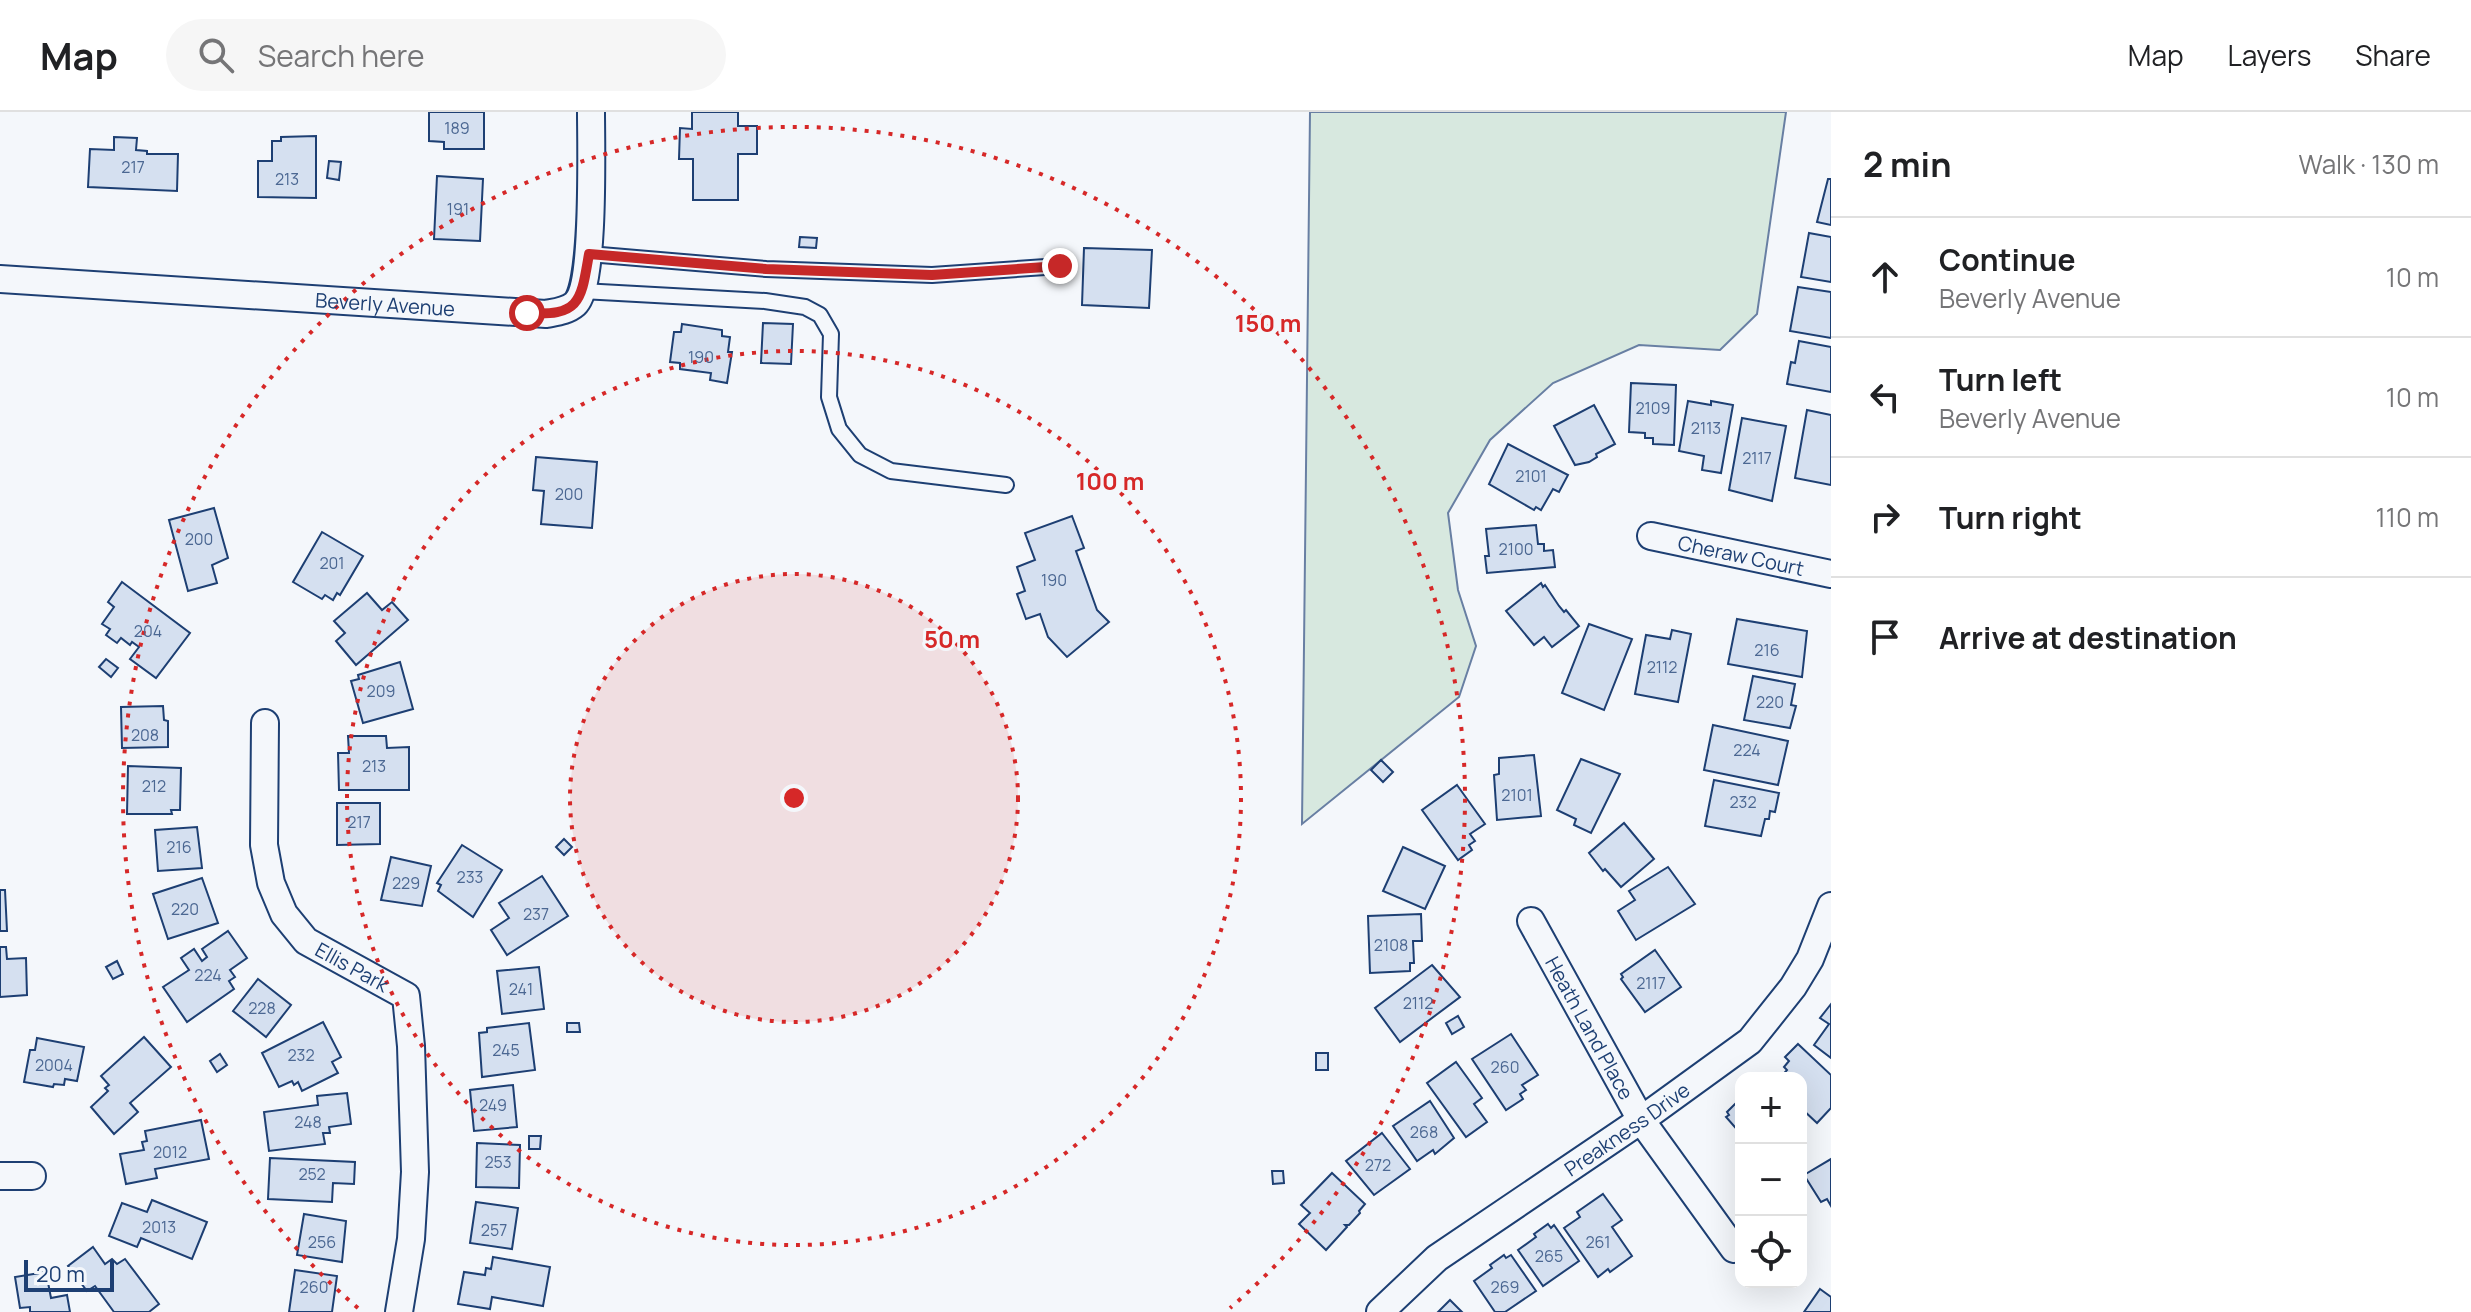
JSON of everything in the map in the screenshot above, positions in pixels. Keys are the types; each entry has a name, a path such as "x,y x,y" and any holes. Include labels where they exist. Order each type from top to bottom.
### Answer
{"street":[{"path":"582,291 589,254 591,112"},
{"name":"Beverly Avenue","path":"0,279 546,314 562,311 577,303 582,291"},
{"name":"Cheraw Court","path":"1651,536 1831,574"},
{"name":"Ellis Park","path":"265,723 264,845 271,883 284,914 306,941 406,996 411,1046 415,1172 411,1239 399,1312"},
{"name":"Preakness Drive","path":"1380,1312 1437,1258 1641,1120 1750,1041 1793,987 1810,959 1831,906"},
{"name":"Heath Land Place","path":"1531,921 1641,1120 1734,1249"},
{"path":"0,1176 32,1176"}],"lane":[{"path":"589,254 766,269 917,275 1060,266"},
{"path":"582,291 765,301 805,307 820,315 831,334 829,397 839,429 860,455 891,471 1006,485"}],"shaded area":[{"path":"1310,112 1786,112 1757,314 1720,350 1639,345 1553,383 1490,440 1448,513 1458,590 1476,646 1459,697 1302,824"}],"building":[{"path":"429,112 484,112 484,149 444,149 444,142 429,141"},
{"path":"692,112 738,112 738,126 757,126 757,154 738,154 738,200 693,200 693,159 679,159 680,128 692,129"},
{"path":"316,136 316,198 258,197 258,161 272,161 272,141 281,141 281,137"},
{"path":"114,137 137,138 136,150 147,151 147,154 178,154 177,191 88,187 90,149 114,150"},
{"path":"329,161 341,162 339,180 327,178"},
{"path":"437,176 483,179 480,241 434,239"},
{"path":"1828,179 1831,179 1831,225 1817,222"},
{"path":"1809,233 1831,237 1831,282 1801,277"},
{"path":"800,237 817,238 816,248 799,247"},
{"path":"1084,248 1152,250 1149,308 1082,305"},
{"path":"1798,287 1831,292 1831,338 1790,331"},
{"path":"763,323 793,324 791,364 761,363"},
{"path":"682,324 722,330 722,336 730,337 728,352 732,352 727,383 710,380 711,373 680,369 680,363 670,362 674,332 681,332"},
{"path":"1799,341 1831,347 1831,392 1787,384"},
{"path":"1631,383 1676,385 1674,445 1653,444 1653,438 1645,438 1645,433 1629,432"},
{"path":"1688,401 1733,405 1721,473 1702,470 1704,456 1679,451"},
{"path":"1594,405 1615,444 1596,454 1597,457 1589,462 1575,465 1554,426"},
{"path":"1807,410 1831,415 1831,485 1795,478"},
{"path":"1742,418 1786,426 1772,501 1729,490"},
{"path":"1508,444 1568,475 1559,492 1553,489 1541,510 1536,507 1534,510 1489,484"},
{"path":"536,457 597,462 592,528 541,524 544,491 533,490"},
{"path":"214,508 228,558 212,565 217,583 188,591 169,520"},
{"path":"1072,516 1084,548 1076,551 1097,610 1109,622 1067,657 1048,637 1040,614 1026,619 1017,594 1025,591 1017,567 1035,560 1025,533"},
{"path":"1536,525 1538,544 1544,544 1544,551 1553,550 1555,567 1487,573 1486,529"},
{"path":"322,532 363,556 340,595 337,593 333,600 325,595 322,599 293,582"},
{"path":"122,582 190,633 156,678 130,659 139,647 121,638 117,643 106,635 110,629 102,624 114,607 108,602"},
{"path":"1541,583 1579,626 1552,647 1544,637 1534,645 1506,611"},
{"path":"367,593 382,610 392,602 408,620 356,665 336,641 345,633 334,621"},
{"path":"1737,619 1807,631 1802,677 1728,664"},
{"path":"1589,624 1632,639 1604,710 1562,693"},
{"path":"1672,630 1691,634 1678,702 1635,694 1646,635 1670,639"},
{"path":"106,659 118,668 111,677 99,667"},
{"path":"400,662 413,709 363,723 351,681 359,679 358,675"},
{"path":"1753,676 1795,684 1791,705 1796,706 1790,728 1744,720"},
{"path":"163,706 164,720 168,721 168,747 122,748 121,707"},
{"path":"1713,725 1788,741 1778,785 1704,770"},
{"path":"348,736 386,736 387,748 409,747 409,790 339,790 338,753 349,753"},
{"path":"1534,755 1541,816 1497,820 1494,775 1499,774 1499,758"},
{"path":"1581,759 1620,774 1591,833 1574,825 1576,819 1557,810"},
{"path":"1381,760 1393,772 1383,782 1371,770"},
{"path":"128,766 181,768 180,810 171,810 172,814 127,814"},
{"path":"1714,780 1779,793 1775,812 1770,811 1769,819 1765,819 1761,836 1705,826"},
{"path":"1457,785 1485,824 1470,834 1475,841 1469,845 1472,850 1458,860 1422,810"},
{"path":"337,803 380,803 380,844 337,845"},
{"path":"1624,823 1654,859 1621,887 1589,853"},
{"path":"197,827 202,868 158,871 155,830"},
{"path":"564,839 572,847 564,855 556,847"},
{"path":"462,845 502,870 473,917 438,891 441,885 437,883"},
{"path":"1403,847 1445,866 1425,909 1383,891"},
{"path":"391,857 431,866 422,906 381,900"},
{"path":"1668,867 1695,904 1636,940 1618,911 1635,900 1629,891"},
{"path":"542,876 568,916 507,955 491,930 509,918 499,903"},
{"path":"202,878 218,923 168,939 153,894"},
{"path":"0,890 5,890 7,931 0,931"},
{"path":"1421,914 1422,941 1413,941 1414,963 1410,963 1410,971 1370,973 1368,916"},
{"path":"228,931 247,958 230,970 235,977 229,981 234,989 187,1022 163,987 189,970 181,958 194,949 202,961 207,957 202,949"},
{"path":"0,947 6,947 7,959 26,958 27,995 0,997"},
{"path":"1655,950 1681,987 1645,1012 1621,979 1621,974"},
{"path":"117,961 123,974 113,979 106,967"},
{"path":"1432,965 1460,997 1400,1042 1375,1008"},
{"path":"539,967 544,1009 502,1014 497,971"},
{"path":"258,979 291,1005 266,1037 233,1011"},
{"path":"1831,1004 1831,1058 1814,1045 1829,1024 1820,1018"},
{"path":"1458,1016 1464,1027 1452,1034 1446,1023"},
{"path":"323,1022 341,1057 332,1062 338,1073 302,1091 298,1082 294,1085 292,1081 279,1087 262,1053"},
{"path":"529,1023 535,1070 482,1077 479,1033 487,1032 487,1028"},
{"path":"567,1023 579,1023 580,1032 567,1032"},
{"path":"1511,1034 1538,1075 1522,1085 1526,1090 1520,1094 1523,1099 1506,1110 1472,1059"},
{"path":"144,1037 171,1067 130,1103 138,1112 114,1134 91,1107 108,1091 105,1088 109,1085 101,1076"},
{"path":"37,1038 84,1047 77,1081 65,1079 64,1085 54,1084 53,1087 24,1082 30,1050 35,1050"},
{"path":"1798,1044 1831,1075 1831,1108 1817,1123 1807,1114 1807,1072 1785,1072 1784,1067 1789,1061 1785,1057"},
{"path":"1316,1053 1328,1053 1328,1070 1316,1070"},
{"path":"220,1054 227,1065 217,1072 210,1061"},
{"path":"1456,1062 1482,1098 1474,1104 1487,1122 1466,1137 1427,1083"},
{"path":"513,1085 517,1127 474,1131 470,1090"},
{"path":"347,1093 351,1124 329,1127 330,1133 323,1133 325,1144 269,1151 264,1112 318,1105 317,1096"},
{"path":"1430,1101 1454,1138 1435,1154 1433,1150 1417,1161 1393,1126"},
{"path":"1735,1104 1735,1127 1726,1117 1729,1115 1727,1112"},
{"path":"201,1120 209,1159 155,1169 157,1178 126,1184 120,1154 144,1150 142,1142 147,1141 145,1131"},
{"path":"1382,1133 1410,1169 1374,1195 1346,1161"},
{"path":"529,1136 541,1136 540,1149 529,1149"},
{"path":"477,1143 520,1145 519,1188 476,1187"},
{"path":"270,1158 355,1162 354,1184 333,1183 332,1202 268,1199"},
{"path":"1831,1159 1831,1206 1827,1199 1821,1202 1807,1180 1807,1173"},
{"path":"1272,1171 1283,1171 1284,1183 1273,1184"},
{"path":"1332,1173 1365,1204 1326,1250 1299,1224 1310,1213 1301,1205"},
{"path":"1603,1194 1622,1220 1612,1227 1632,1256 1598,1277 1564,1228 1580,1217 1577,1212"},
{"path":"152,1200 207,1222 192,1259 141,1238 137,1247 109,1236 122,1203 147,1212"},
{"path":"476,1202 518,1208 512,1249 470,1243"},
{"path":"304,1214 346,1221 342,1262 297,1255"},
{"path":"1548,1224 1551,1228 1554,1225 1579,1261 1543,1286 1518,1250"},
{"path":"93,1247 105,1264 112,1259 117,1264 125,1259 159,1304 149,1312 114,1312 95,1286 87,1291 68,1266"},
{"path":"1504,1255 1506,1258 1511,1255 1536,1291 1505,1312 1495,1312 1474,1281"},
{"path":"493,1257 550,1267 543,1306 492,1297 490,1309 458,1304 464,1272 485,1275 486,1268 491,1269"},
{"path":"295,1270 337,1276 332,1312 289,1312"},
{"path":"46,1272 51,1298 67,1295 70,1312 30,1312 30,1307 20,1308 15,1277"},
{"path":"1820,1289 1831,1297 1831,1312 1804,1312"},
{"path":"1450,1300 1462,1312 1438,1312"}],"route":[{"path":"527,313 562,311 577,303 589,254 766,269 932,275 1060,266"}]}
